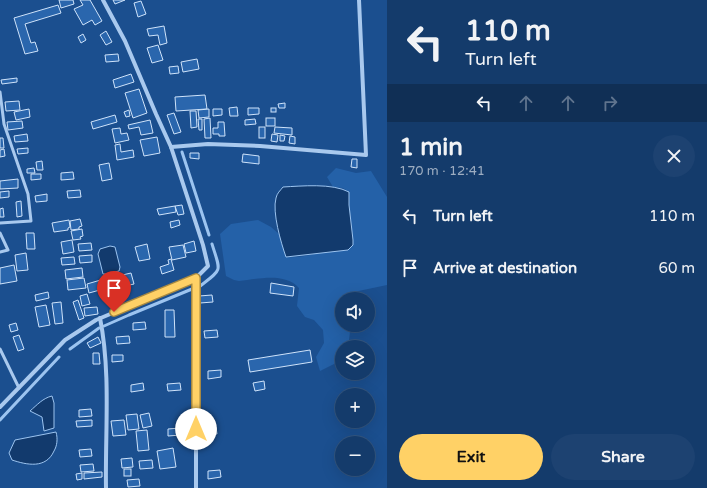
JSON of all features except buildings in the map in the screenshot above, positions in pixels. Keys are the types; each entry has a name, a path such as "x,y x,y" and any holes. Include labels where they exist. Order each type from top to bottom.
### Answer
{"street":[{"path":"0,407 65,340 100,318 196,278 208,266 203,245 171,148 124,41 103,0"},
{"path":"171,148 208,144 260,146 366,155 359,0"},
{"path":"196,278 196,488"},
{"path":"100,318 103,333 107,409 106,488"}],"lane":[{"path":"0,92 4,124 28,194 31,221 0,223"},
{"path":"0,233 8,250 0,252"},
{"path":"0,350 19,388"}],"shaded area":[{"path":"336,168 356,173 371,171 387,197 387,285 354,292 335,292 335,332 350,332 349,340 335,340 335,363 320,371 316,357 324,343 323,330 314,320 305,317 297,306 299,288 293,283 279,278 239,281 226,276 220,234 231,224 258,220 271,227 279,234 286,257 312,255 353,240 349,192 343,188 333,187 327,177"},
{"path":"326,186 349,192 353,245 348,250 286,257 275,211 276,196 283,187"},
{"path":"110,246 115,247 120,267 119,271 103,274 98,254 100,249"},
{"path":"52,396 54,403 54,428 44,431 42,417 30,411 43,400"},
{"path":"56,432 56,447 51,457 46,461 30,464 12,460 9,453 15,440"}],"waterway":[{"path":"182,152 209,235"},
{"path":"199,287 216,273 218,269 212,244"},
{"path":"104,326 192,289"},
{"path":"70,349 99,328"},
{"path":"0,420 59,357"}],"route":[{"path":"114,312 196,278 196,429"}]}
